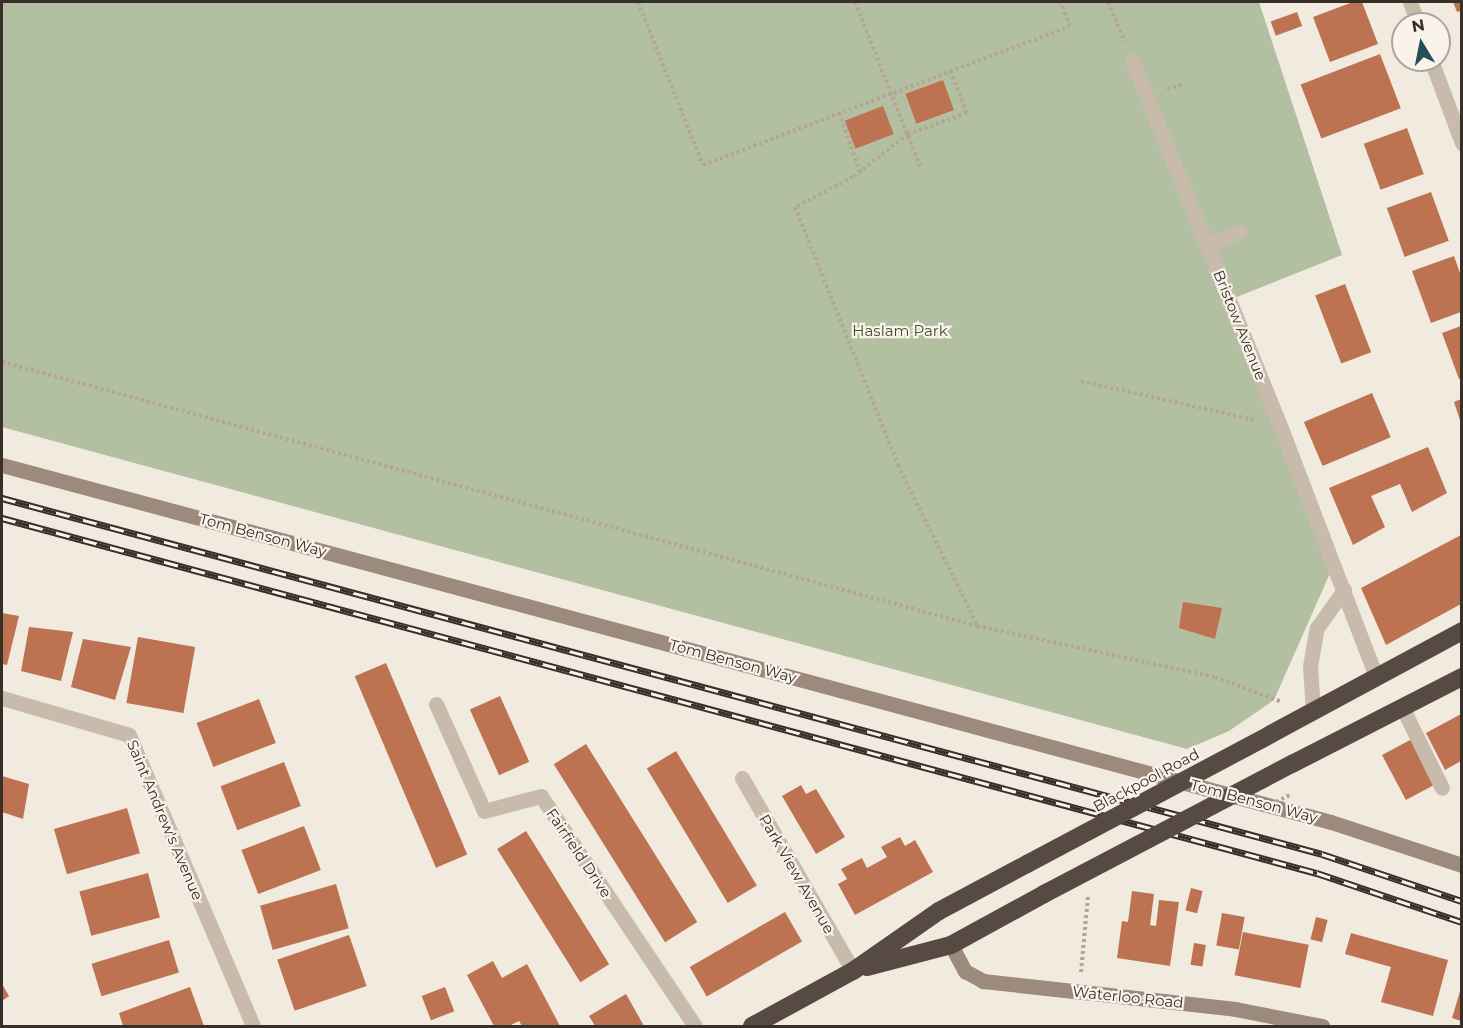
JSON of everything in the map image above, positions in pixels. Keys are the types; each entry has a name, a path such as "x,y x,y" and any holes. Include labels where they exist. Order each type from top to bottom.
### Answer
{"highway":[{"name":"Blackpool Road","path":"752,1026 853,971 939,911 1461,631"},
{"name":"Blackpool Road","path":"853,971 951,945 1044,894 1461,677"}],"main road":[{"name":"Tom Benson Way","path":"2,465 1331,822 1461,865"},
{"name":"Waterloo Road","path":"951,945 965,970 983,981 1225,1008 1322,1026"}],"street":[{"name":"Bristow Avenue","path":"1132,61 1281,428 1376,677"},
{"path":"1435,72 1461,143"},
{"path":"1207,246 1240,231"},
{"path":"1312,712 1311,666 1317,628 1344,590"},
{"name":"Saint Andrew's Avenue","path":"2,698 129,735 253,1026"},
{"name":"Fairfield Drive","path":"436,704 484,812 541,796 695,1026"},
{"path":"1401,707 1442,788"},
{"name":"Park View Avenue","path":"742,778 853,971"}],"path":[{"path":"638,2 703,165 1070,26 1061,2"},
{"path":"855,2 921,169"},
{"path":"1108,2 1132,61"},
{"path":"951,70 967,113 908,134 860,172 795,207 898,465 977,626"},
{"path":"838,113 860,172"},
{"path":"2,362 977,626 1215,677 1312,712"},
{"path":"1081,381 1198,405 1281,428"},
{"path":"1080,992 1088,896"}],"green space":[{"name":"Haslam Park","path":"2,2 1259,2 1342,255 1229,300 1334,564 1274,700 1229,731 1187,749 2,427"}],"building":[{"path":"1353,2 1362,2 1378,44 1330,62 1313,17"},
{"path":"1453,2 1461,2 1461,11 1457,12"},
{"path":"1297,12 1302,26 1276,36 1271,22"},
{"path":"1380,54 1401,108 1321,139 1301,84"},
{"path":"943,80 954,110 916,124 905,94"},
{"path":"883,106 894,134 855,149 845,121"},
{"path":"1407,128 1424,174 1381,190 1364,144"},
{"path":"1431,192 1449,241 1405,257 1387,208"},
{"path":"1454,256 1461,276 1461,312 1431,323 1412,271"},
{"path":"1345,284 1371,352 1341,364 1315,295"},
{"path":"1461,326 1461,379 1459,379 1442,333"},
{"path":"1372,393 1391,437 1323,466 1304,422"},
{"path":"1461,399 1461,423 1454,402"},
{"path":"1428,447 1447,493 1412,512 1400,484 1371,496 1385,527 1353,545 1329,488"},
{"path":"1461,535 1461,604 1386,645 1361,588"},
{"path":"1183,602 1222,608 1215,639 1179,628"},
{"path":"2,613 19,616 7,665 2,664"},
{"path":"29,627 73,632 61,681 21,671"},
{"path":"138,637 195,647 183,713 126,703"},
{"path":"83,639 131,647 115,700 71,687"},
{"path":"386,663 467,854 436,868 355,676"},
{"path":"500,696 529,762 499,775 470,709"},
{"path":"259,699 276,743 213,767 196,723"},
{"path":"1461,714 1461,761 1445,770 1426,733"},
{"path":"1412,739 1436,784 1406,800 1382,755"},
{"path":"586,744 697,922 665,942 554,764"},
{"path":"676,751 757,886 728,903 647,769"},
{"path":"284,762 301,806 237,830 221,786"},
{"path":"2,776 29,784 23,819 2,812"},
{"path":"801,785 806,794 816,789 845,837 816,854 782,796"},
{"path":"127,808 140,853 67,874 54,829"},
{"path":"304,826 321,870 258,894 241,850"},
{"path":"526,831 609,964 580,982 497,849"},
{"path":"900,837 905,846 915,840 933,872 855,915 838,884 847,879 841,869 862,858 867,868 887,857 881,847"},
{"path":"148,873 160,917 91,936 79,891"},
{"path":"336,884 349,928 273,950 260,906"},
{"path":"1191,888 1203,891 1197,913 1185,910"},
{"path":"1132,891 1154,894 1150,925 1156,926 1159,900 1179,902 1170,966 1117,958 1122,921 1128,922"},
{"path":"785,912 802,941 707,996 690,967"},
{"path":"1222,913 1245,917 1239,949 1216,945"},
{"path":"1316,917 1328,920 1322,942 1310,939"},
{"path":"1243,932 1309,945 1300,988 1235,975"},
{"path":"1351,933 1448,960 1433,1016 1381,1002 1391,967 1345,954"},
{"path":"349,935 367,986 295,1011 277,960"},
{"path":"169,940 179,973 101,996 92,964"},
{"path":"1194,943 1206,945 1202,967 1191,965"},
{"path":"493,961 502,978 527,964 560,1026 522,1026 519,1021 509,1026 494,1026 467,975"},
{"path":"2,984 9,996 2,1001"},
{"path":"190,987 204,1026 123,1026 119,1013"},
{"path":"445,987 454,1011 431,1020 422,996"},
{"path":"1461,988 1461,1021 1452,1018"},
{"path":"626,994 644,1026 595,1026 589,1016"}],"railway":[{"path":"2,498 1322,854 1462,901"},
{"path":"2,518 1317,873 1462,922"}]}
